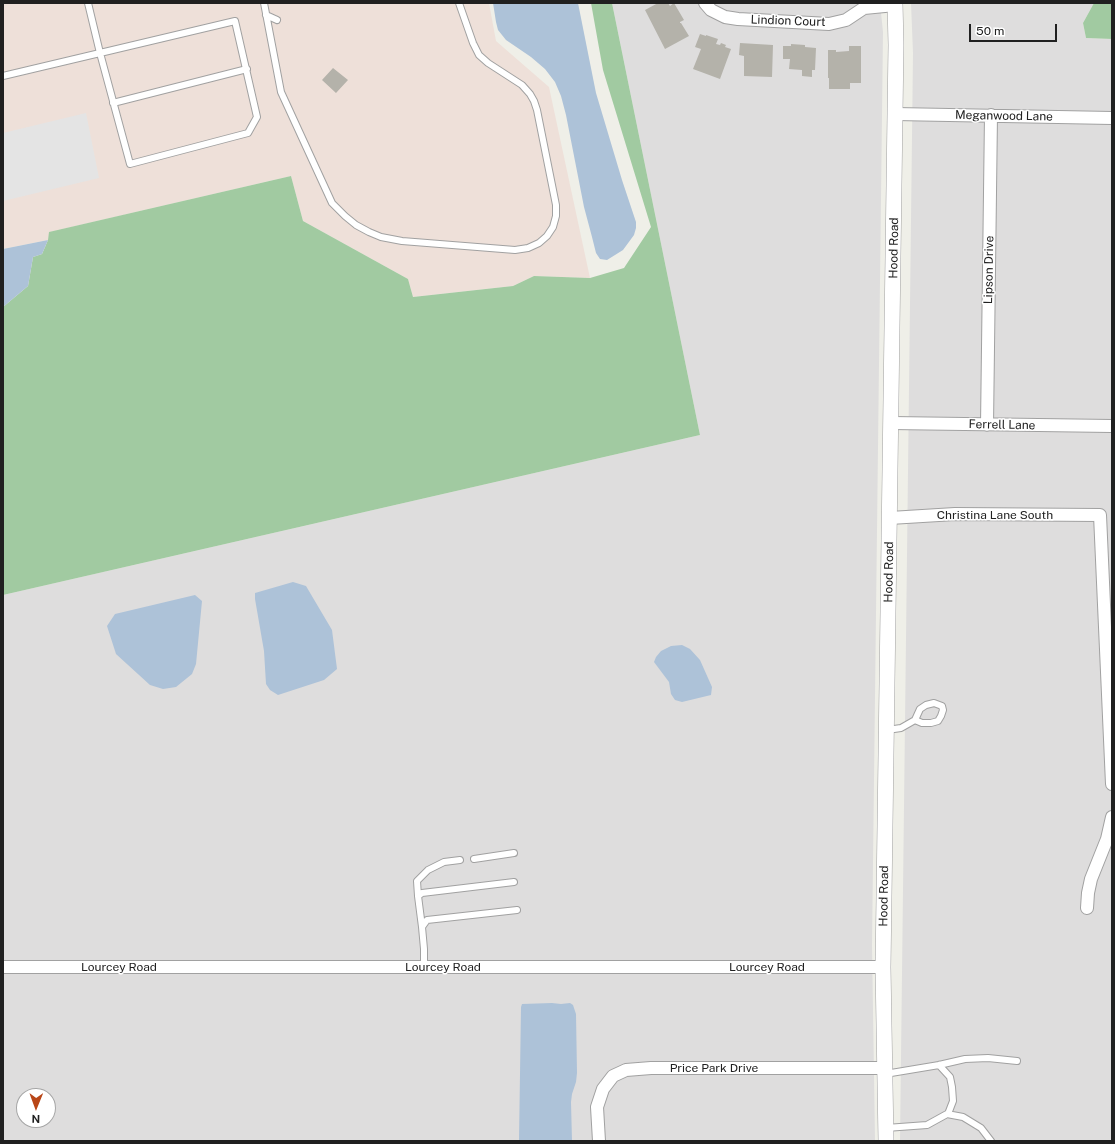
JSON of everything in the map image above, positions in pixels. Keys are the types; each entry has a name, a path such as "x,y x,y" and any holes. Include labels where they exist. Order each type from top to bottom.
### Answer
{"street":[{"name":"Lindion Court","path":"705,3 711,10 725,17 829,24 846,20 864,8 895,4"},
{"name":"Hood Road","path":"886,1135 883,967 890,518 895,4"},
{"name":"Meganwood Lane","path":"895,114 1112,118"},
{"name":"Lipson Drive","path":"988,425 991,116"},
{"name":"Ferrell Lane","path":"891,423 1112,426"},
{"name":"Christina Lane South","path":"890,518 955,514 1100,515 1112,784"},
{"path":"1087,908 1091,878 1107,838 1112,817"},
{"name":"Lourcey Road","path":"3,967 883,967"},
{"name":"Price Park Drive","path":"598,1141 597,1107 603,1089 613,1076 626,1070 651,1068 885,1071"}],"lane":[{"path":"3,76 100,53 235,21 257,117 248,133 130,164 113,103 100,53 88,3"},
{"path":"264,3 281,92 332,203 344,216 369,232 382,237 402,241 515,250 528,248 540,243 553,227 556,216 556,204 537,110 530,94 522,85 488,63 479,55 472,43 459,3"},
{"path":"266,15 277,20"},
{"path":"113,103 247,69"},
{"path":"887,730 901,728 915,720 920,709 926,705 934,703 942,706 944,710 938,721 931,724 922,723 915,720"},
{"path":"474,859 514,853"},
{"path":"424,967 424,949 417,881 428,870 444,862 460,860"},
{"path":"418,896 422,893 514,882"},
{"path":"422,927 427,920 517,910"},
{"path":"885,1071 988,1058 1017,1061"},
{"path":"939,1065 950,1078 952,1087 953,1101 948,1114"},
{"path":"886,1135 927,1125 948,1114 963,1117 981,1128 991,1141"}],"shaded area":[{"path":"3,3 489,3 496,41 549,87 590,278 534,276 513,286 413,297 408,279 303,221 291,176 50,232 48,240 3,249"},
{"path":"612,3 880,3 883,32 872,945 875,1141 3,1141 3,595 700,435"},
{"path":"911,3 1094,3 1083,23 1086,38 1112,39 1112,1141 900,1141 913,53"},
{"path":"86,113 99,178 3,201 3,133"}],"green space":[{"path":"591,3 612,3 700,435 3,595 3,307 28,286 33,257 42,254 48,240 49,232 291,176 303,221 408,279 413,297 513,286 534,276 590,278 624,268 651,227 603,70"},
{"path":"1094,3 1112,3 1112,39 1086,38 1083,23"}],"water":[{"path":"493,3 578,3 596,93 636,222 634,235 623,250 607,260 600,259 596,253 584,207 566,115 561,96 555,82 545,69 531,57 506,40 498,30"},
{"path":"48,240 42,254 33,257 28,286 3,307 3,249"},
{"path":"293,582 306,586 332,630 337,669 324,680 278,695 270,690 266,684 264,651 255,593"},
{"path":"195,595 202,601 196,664 192,674 176,687 163,689 150,685 116,654 107,626 115,614"},
{"path":"682,645 690,649 700,660 712,687 711,695 682,702 675,700 671,694 669,682 654,662 661,651 671,646"},
{"path":"570,1003 573,1005 576,1014 577,1073 571,1102 572,1141 519,1141 521,1007 522,1004"}],"building":[{"path":"658,3 668,3 670,6 674,3 684,20 680,23 689,36 665,49 645,10"},
{"path":"700,34 718,39 716,44 720,45 721,43 726,45 725,47 731,49 720,79 693,69 701,49 695,47"},
{"path":"740,43 773,45 772,77 744,76 744,56 739,55"},
{"path":"791,44 805,45 805,47 816,48 815,70 812,70 812,77 802,76 802,70 789,69 790,59 783,59 783,46 791,46"},
{"path":"849,46 861,46 861,83 850,83 850,89 829,89 828,50 836,50 836,52 849,51"},
{"path":"333,68 348,80 336,93 322,80"}]}
